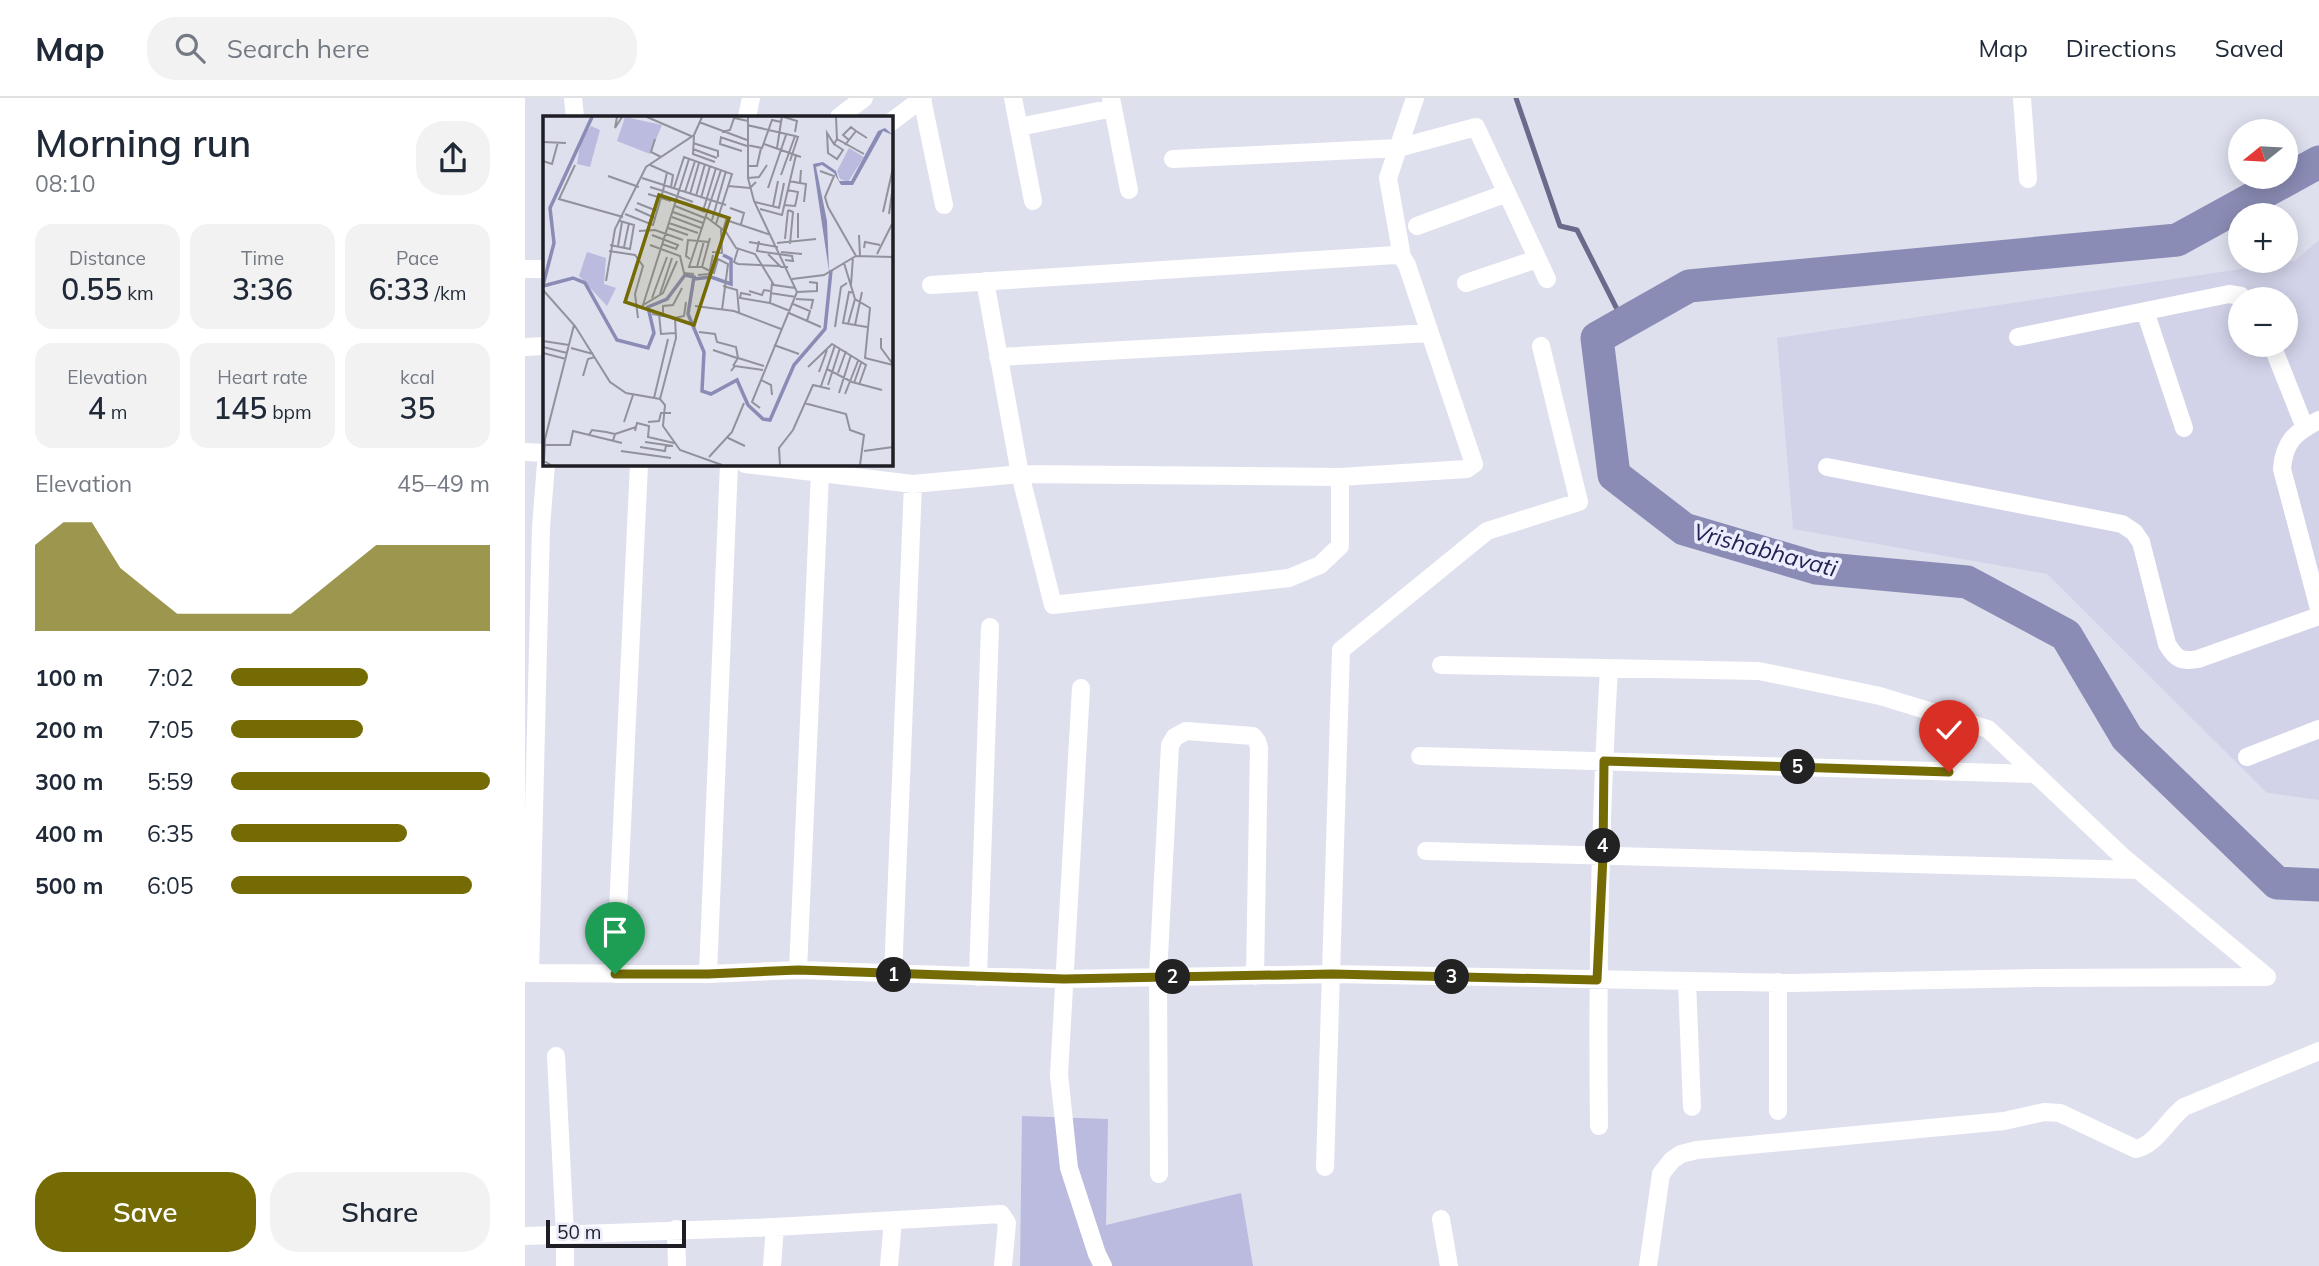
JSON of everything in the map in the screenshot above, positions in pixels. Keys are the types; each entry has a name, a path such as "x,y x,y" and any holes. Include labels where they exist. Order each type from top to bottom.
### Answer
{"street":[{"path":"573,98 575,116"},
{"path":"747,116 751,98"},
{"path":"840,116 864,98"},
{"path":"1013,98 1033,201"},
{"path":"762,466 913,484 1020,474 1340,477 1467,469 1474,464 1402,257 1388,178 1415,98"},
{"path":"2022,98 2028,179"},
{"path":"893,121 923,99 944,205"},
{"path":"1019,127 1112,103 1129,190"},
{"path":"1173,159 1398,148 1476,127 1547,279"},
{"path":"1417,226 1507,193"},
{"path":"931,285 1395,255 1402,257"},
{"path":"1466,284 1537,259"},
{"path":"525,269 543,269"},
{"path":"985,281 1020,474 1053,605 1289,578 1320,565 1341,546 1340,477"},
{"path":"2018,337 2228,294"},
{"path":"2145,311 2184,428"},
{"path":"998,357 1430,333"},
{"path":"525,347 543,346"},
{"path":"1325,1167 1341,650 1487,531 1579,502 1541,346"},
{"path":"2278,357 2312,424 2293,437 2283,453 2282,469 2319,609"},
{"path":"525,452 543,453"},
{"path":"546,466 533,528 528,973 708,974 798,970 1064,979 1332,974 1778,982 2267,977 2138,870 1989,729 1880,696 1759,671 1441,664"},
{"path":"615,974 639,466"},
{"path":"708,974 729,466"},
{"path":"1827,467 2122,524 2134,532 2141,542 2167,644 2175,657 2184,662 2319,616"},
{"path":"798,970 820,473"},
{"path":"893,975 913,484"},
{"path":"978,977 991,627"},
{"path":"1599,1126 1597,980 1609,668"},
{"path":"1081,688 1059,1075 1069,1168 1103,1266"},
{"path":"2247,757 2319,729"},
{"path":"1159,1174 1158,977 1170,745 1175,737 1186,732 1253,736 1258,741 1255,976"},
{"path":"1420,756 2036,774"},
{"path":"1426,851 2138,870"},
{"path":"1688,981 1692,1107"},
{"path":"1778,982 1778,1111"},
{"path":"1648,1266 1661,1174 1672,1160 1681,1154 1697,1150 2004,1121 2044,1112 2060,1113 2136,1149 2152,1141 2173,1115 2184,1107 2319,1051"},
{"path":"556,1056 565,1266"},
{"path":"525,1236 775,1227 1001,1214 1007,1223 1003,1266"},
{"path":"1441,1219 1449,1266"},
{"path":"889,1266 893,1220"},
{"path":"772,1266 775,1227"},
{"path":"675,1229 677,1266"}],"shaded area":[{"path":"2319,240 2319,800 2267,793 2047,574 1793,529 1777,338 2228,271 2298,273 2298,258"},
{"path":"1022,1116 1108,1119 1106,1225 1241,1193 1253,1266 1020,1266"}],"waterway":[{"path":"1516,98 1560,226 1577,230 1624,323"},
{"name":"Vrishabhavati","path":"2319,162 2177,240 1689,286 1597,338 1614,475 1684,529 1816,568 1967,582 2066,635 2127,738 2277,883 2319,885"}],"route":[{"path":"615,974 798,970 1064,979 1332,974 1597,980 1604,761 1949,772"}]}
